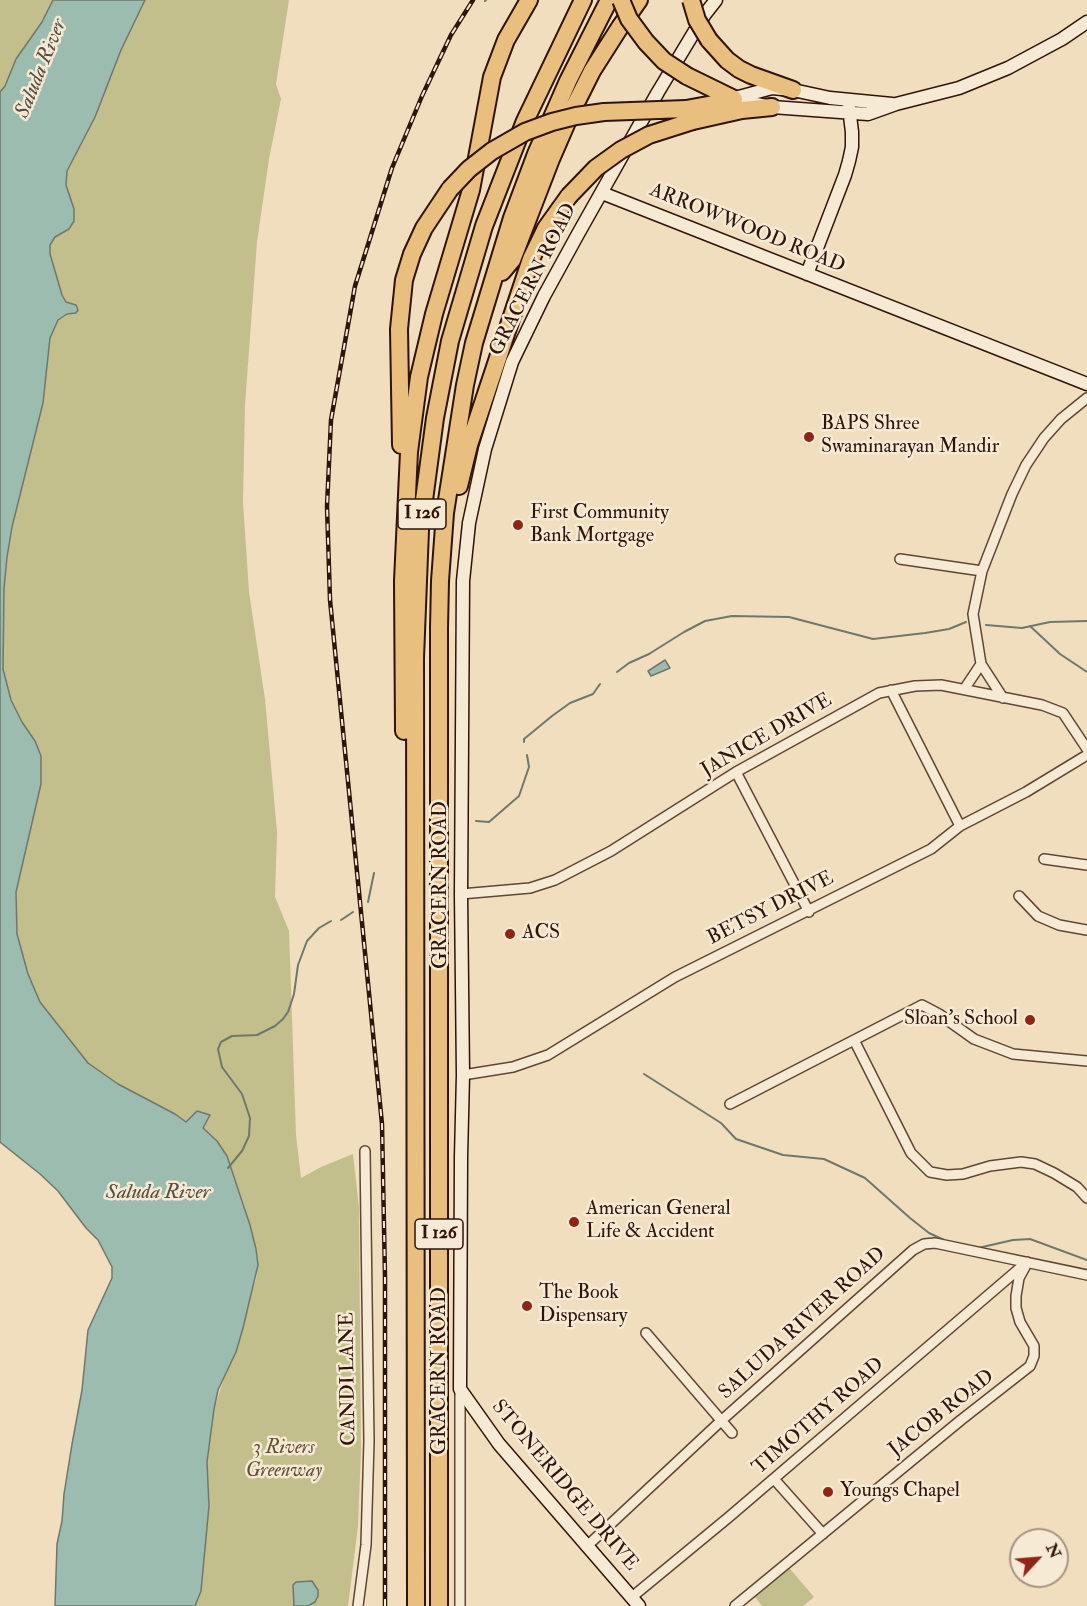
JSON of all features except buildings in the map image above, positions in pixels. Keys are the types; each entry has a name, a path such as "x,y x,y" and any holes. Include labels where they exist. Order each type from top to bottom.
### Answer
{"highway":[{"path":"403,581 411,426 424,355 471,190 492,77 506,40 529,0"},
{"name":"I 126","path":"416,1606 416,616 420,530 435,418 450,341 484,226 525,121 583,0"},
{"name":"I 126","path":"438,1606 440,581 445,513 465,385 474,343 512,218 536,154 568,81 609,0"},
{"path":"621,0 629,19 646,42 664,60 687,76 734,99"},
{"path":"494,281 512,260 550,159 592,71 639,0"},
{"path":"691,0 697,20 709,40 727,60 739,69 793,90"},
{"path":"440,581 464,461 538,242 553,217 568,196 596,168 621,150 707,106 734,99"},
{"path":"416,1056 408,899 399,350 402,294 408,265 430,216 450,189 469,169 492,151 525,132 552,122 604,112 690,115 772,107"}],"street":[{"path":"602,193 658,92 705,14 716,0"},
{"path":"734,99 772,107 868,114 896,104 959,88 1008,68 1062,39 1087,22"},
{"path":"734,99 761,90 793,90 848,100 896,104"},
{"path":"807,274 845,175 852,147 848,100"},
{"name":"ARROWWOOD ROAD","path":"602,193 1087,384"},
{"name":"GRACERN ROAD","path":"460,1606 461,1166 464,1075 461,894 463,581 469,524 476,488 485,449 512,362 544,296 602,193"},
{"path":"1003,698 981,664 973,614 982,571 1012,494 1026,465 1050,431 1087,398"},
{"path":"900,559 982,571"},
{"path":"965,688 981,664"},
{"name":"JANICE DRIVE","path":"461,894 530,888 555,880 611,850 735,772 879,693 891,690 941,685 1042,705 1063,713 1087,749"},
{"path":"891,690 960,826"},
{"name":"BETSY DRIVE","path":"464,1075 513,1067 548,1055 675,977 932,849 960,826 1026,792 1087,755"},
{"path":"735,772 809,912"},
{"path":"1044,859 1087,865"},
{"path":"1019,896 1038,916 1059,925 1087,930"},
{"path":"730,1104 922,1005 974,1039 1013,1054 1087,1060"},
{"path":"854,1040 911,1153 930,1172 947,1175 963,1174 990,1166 1021,1162 1035,1164 1077,1187 1087,1198"},
{"name":"CANDI LANE","path":"358,1606 366,1545 369,1441 364,1151"},
{"name":"SALUDA RIVER ROAD","path":"586,1547 722,1420 913,1250 924,1244 935,1243 1087,1275"},
{"name":"TIMOTHY ROAD","path":"635,1601 1027,1262"},
{"name":"JACOB ROAD","path":"735,1606 1030,1366 1035,1356 1034,1346 1020,1322 1016,1296 1019,1278 1027,1262"},
{"path":"646,1333 732,1433"},
{"name":"STONERIDGE DRIVE","path":"460,1389 499,1444 635,1601"},
{"path":"774,1479 823,1534"}],"green space":[{"path":"0,0 53,0 42,22 16,59 5,86 0,92"},
{"name":"3 Rivers Greenway","path":"145,0 289,0 276,84 281,99 269,159 257,242 245,405 243,502 249,592 265,699 277,832 275,897 289,931 296,1135 301,1178 353,1154 359,1208 361,1451 358,1526 348,1606 195,1606 201,1591 209,1506 207,1462 214,1409 256,1279 258,1265 245,1207 222,1148 202,1128 118,1084 88,1063 40,1002 28,974 17,934 16,892 41,784 41,756 11,700 3,669 4,589 7,557 12,527 43,403 50,338 58,320 67,314 76,313 76,305 66,302 62,295 50,254 50,245 55,237 69,228 74,221 74,209 66,185 67,171 95,117 121,50"},
{"path":"786,1564 814,1597 803,1606 762,1606 751,1592"}],"water":[{"name":"Saluda River","path":"53,0 145,0 121,50 95,117 67,171 66,185 74,209 74,221 69,229 55,237 50,245 50,254 62,295 66,302 76,305 78,310 58,320 50,338 43,403 12,527 7,557 4,589 3,669 11,700 41,756 41,784 16,892 17,934 28,974 40,1002 88,1063 118,1084 186,1122 197,1111 210,1115 203,1128 217,1141 227,1156 250,1225 258,1265 236,1352 218,1390 214,1409 207,1462 209,1506 201,1591 195,1606 55,1606 57,1544 82,1390 88,1330 112,1278 112,1267 98,1240 58,1191 0,1142 0,92 5,86 16,59 42,22"},
{"path":"665,660 670,668 651,676 648,671"},
{"path":"312,1581 318,1590 315,1602 308,1606 294,1606 293,1585 296,1582"}],"waterway":[{"path":"617,672 705,621 732,616 789,617 873,639 949,629 966,622"},
{"path":"986,625 1022,628 1050,622 1087,621"},
{"path":"1030,626 1060,654 1087,672"},
{"path":"524,742 524,739 570,703 593,694 600,684"},
{"path":"476,821 489,822 519,796 529,767 527,755"},
{"path":"368,902 374,873"},
{"path":"341,920 353,912"},
{"path":"228,1168 242,1151 249,1136 250,1118 242,1094 222,1067 218,1049 221,1042 232,1036 257,1035 283,1019 294,994 298,965 307,941 319,928 331,921"},
{"path":"644,1074 721,1123 736,1139 783,1155 824,1159 865,1178 929,1233 944,1240"},
{"path":"978,1248 1013,1240 1030,1239 1087,1260"}],"railway":[{"path":"385,1606 385,1277 382,1124 330,600 327,506 331,420 355,286 392,168 451,35 473,0"}],"place":[{"name":"BAPS Shree Swaminarayan Mandir","path":"809,437"},
{"name":"First Community Bank Mortgage","path":"518,525"},
{"name":"ACS","path":"510,934"},
{"name":"Sloan's School","path":"1030,1020"},
{"name":"American General Life & Accident","path":"574,1222"},
{"name":"The Book Dispensary","path":"527,1306"},
{"name":"Youngs Chapel","path":"828,1492"}]}
